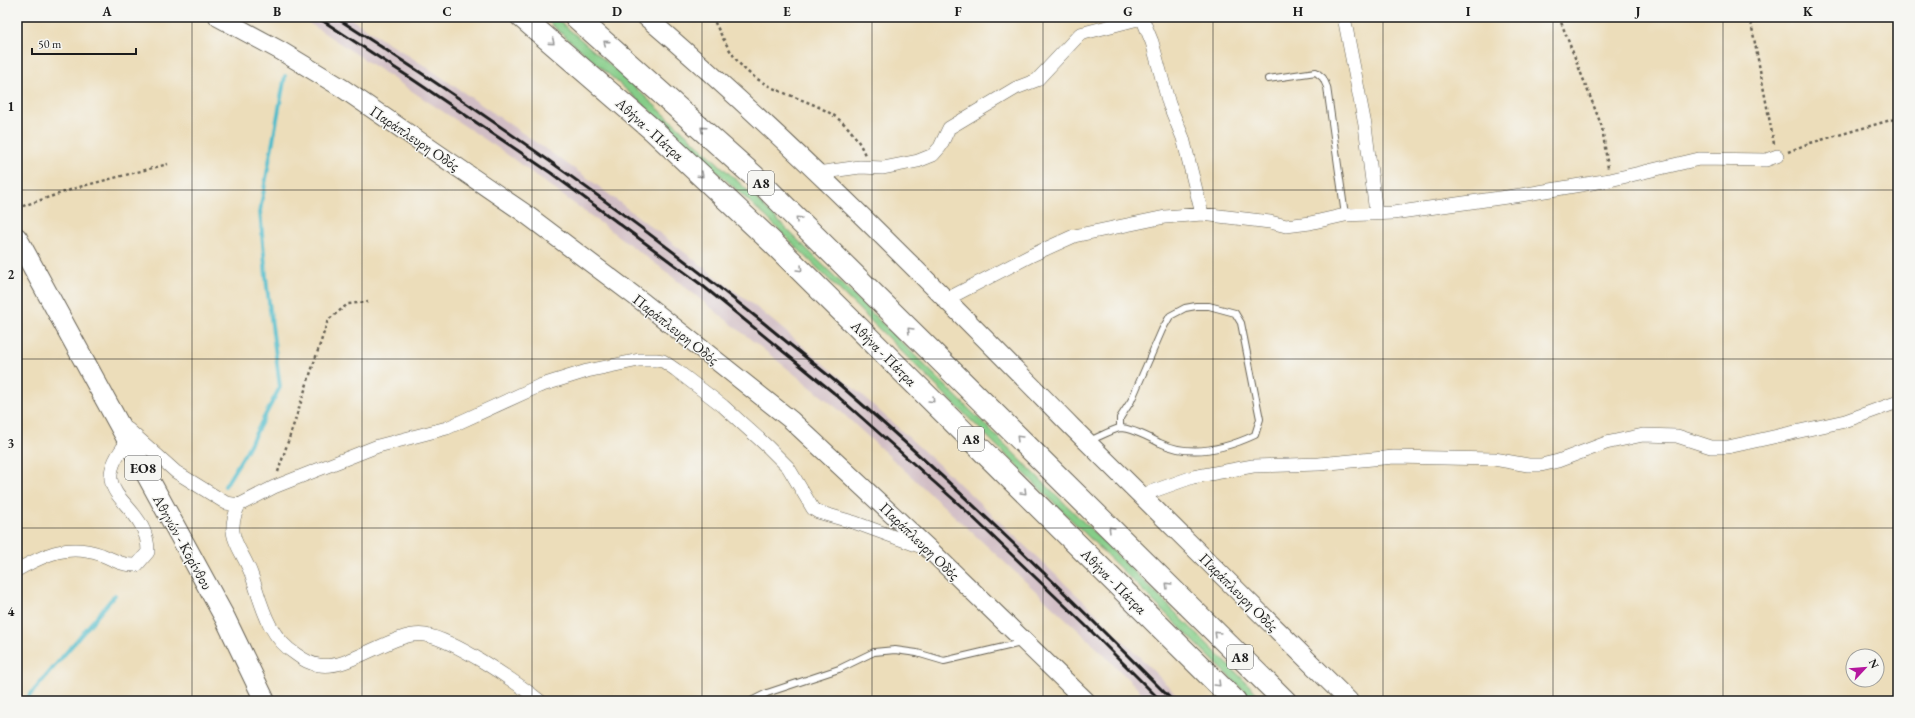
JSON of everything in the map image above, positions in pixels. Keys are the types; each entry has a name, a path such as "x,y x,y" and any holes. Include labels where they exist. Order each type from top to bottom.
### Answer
{"highway":[{"name":"Αθήνα - Πάτρα","path":"522,17 649,127 767,237 1235,701"},
{"name":"Α8","path":"576,17 755,177 1285,701"}],"main road":[{"name":"Παράπλευρη Οδός","path":"218,17 281,51 342,88 544,227 649,308 791,420 930,550 1086,701"},
{"name":"Παράπλευρη Οδός","path":"646,17 713,75 947,299 1088,442 1349,701"},
{"name":"Αθηνών - Κορίνθου","path":"17,238 225,618 265,701"}],"street":[{"path":"1344,17 1365,124 1376,213"},
{"path":"817,173 868,167 883,168 918,161 933,155 940,147 949,128 1016,88 1037,80 1080,34 1138,19 1143,20 1146,24 1152,42 1169,104 1183,138 1202,214"},
{"path":"947,299 1074,236 1165,217 1202,214 1270,222 1286,226 1310,223 1346,215 1393,213 1521,195 1610,180 1700,159 1766,160 1777,156"},
{"path":"114,416 137,439 176,472 226,503 239,505 274,487 378,446 447,428 539,386 561,378 639,360 663,361 723,406 768,447 788,467 812,509 856,523 930,550"},
{"path":"1142,495 1193,477 1253,466 1320,464 1394,457 1494,459 1528,465 1540,465 1558,461 1606,443 1643,435 1677,436 1711,447 1728,447 1845,421 1898,402"},
{"path":"17,570 50,553 67,550 87,551 128,566 137,565 148,552 148,542 140,520 112,488 112,465 128,441"},
{"path":"239,505 232,523 234,540 252,576 265,615 276,637 290,651 309,663 320,666 334,665 404,637 423,634 438,638 488,665 540,701"}],"lane":[{"path":"1268,79 1316,72 1323,78 1327,87 1346,215"},
{"path":"1088,442 1120,428 1140,433 1170,447 1198,452 1237,444 1254,435 1260,419 1241,323 1235,313 1209,306 1196,306 1185,308 1170,316 1162,330 1131,401 1120,418 1120,428"},
{"path":"751,701 767,693 839,669 874,652 895,650 917,653 944,661 1024,642"}],"path":[{"path":"712,17 730,49 748,72 774,88 825,110 849,127 862,148 868,167"},
{"path":"1559,17 1602,127 1610,180"},
{"path":"1750,17 1771,136 1777,156 1808,144 1898,118"},
{"path":"17,208 78,187 168,164"},
{"path":"274,487 328,320 348,304 368,302"}],"shaded area":[{"path":"300,17 348,17 428,68 589,179 761,311 863,396 949,474 1095,612 1183,701 1150,701 1090,641 838,409 660,267 501,150"}],"green space":[{"path":"543,17 554,17 564,25 616,70 744,187 1265,701 1254,701 765,216 663,122"}],"waterway":[{"path":"225,486 247,450 280,387 267,287 260,211 285,76"},
{"path":"25,701 115,595"}],"railway":[{"path":"317,17 551,173 703,286 834,393 961,506 1084,624 1161,701"},
{"path":"335,17 446,89 608,203 713,283 822,370 969,501 1052,580 1173,701"}]}
